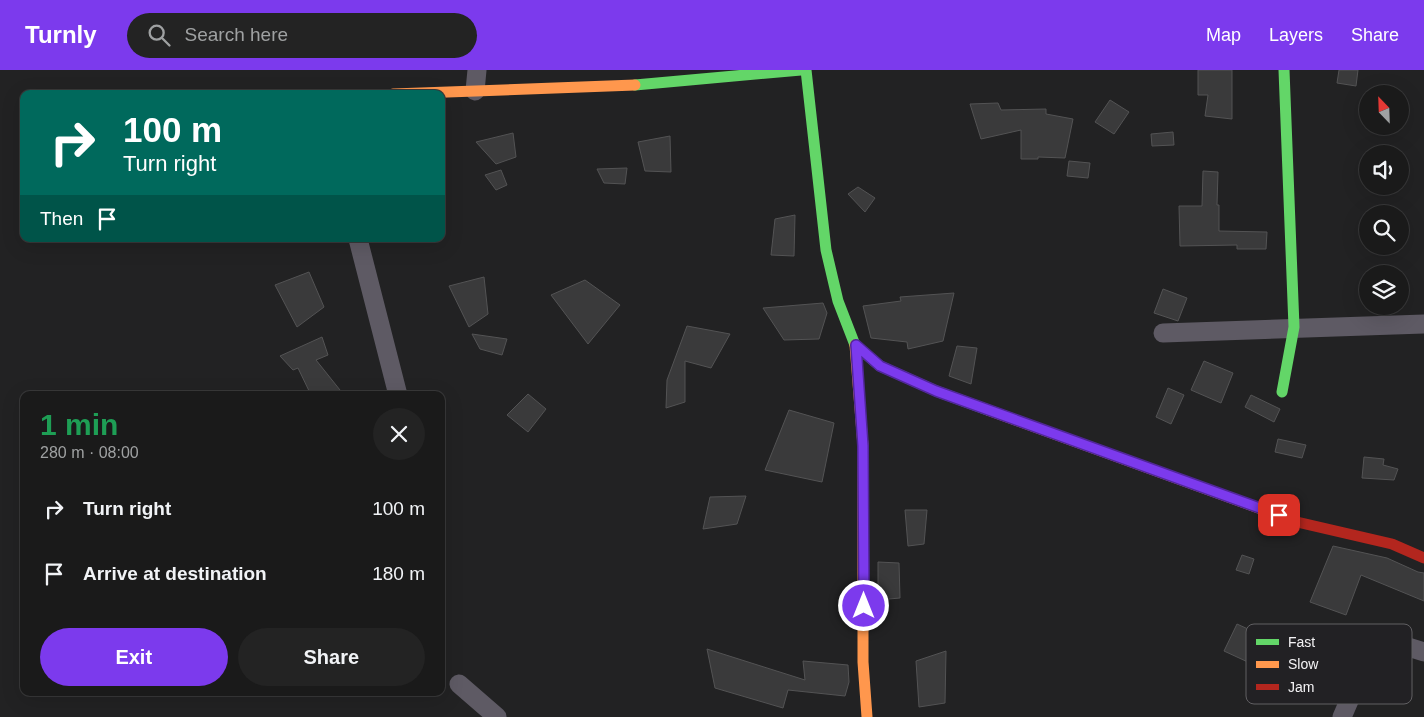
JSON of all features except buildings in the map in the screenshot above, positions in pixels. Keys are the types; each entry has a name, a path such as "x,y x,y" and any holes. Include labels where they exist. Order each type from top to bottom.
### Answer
{"street":[{"path":"475,90 477,70"},
{"path":"445,91 623,86 801,70"},
{"path":"806,70 826,250 838,301 856,345 863,446 863,662 867,717"},
{"path":"1282,392 1294,327 1284,70"},
{"path":"359,242 397,391"},
{"path":"1163,332 1424,324"},
{"path":"856,345 880,366 936,391 1297,522 1392,544 1424,558"},
{"path":"1412,648 1424,652"},
{"path":"459,684 497,717"},
{"path":"1342,717 1348,704"}],"traffic: fast":[{"path":"635,85 801,70"},
{"path":"806,70 826,250 838,301 855,345 880,366 936,391 988,410"},
{"path":"1282,392 1294,327 1284,70"}],"traffic: slow":[{"path":"445,92 635,85"},
{"path":"855,345 863,446 863,662 867,717"},
{"path":"988,410 1267,511"}],"traffic: jam":[{"path":"1267,511 1297,522 1392,544 1424,558"}],"route":[{"path":"864,606 863,446 856,345 880,366 936,391 1279,515"}]}
